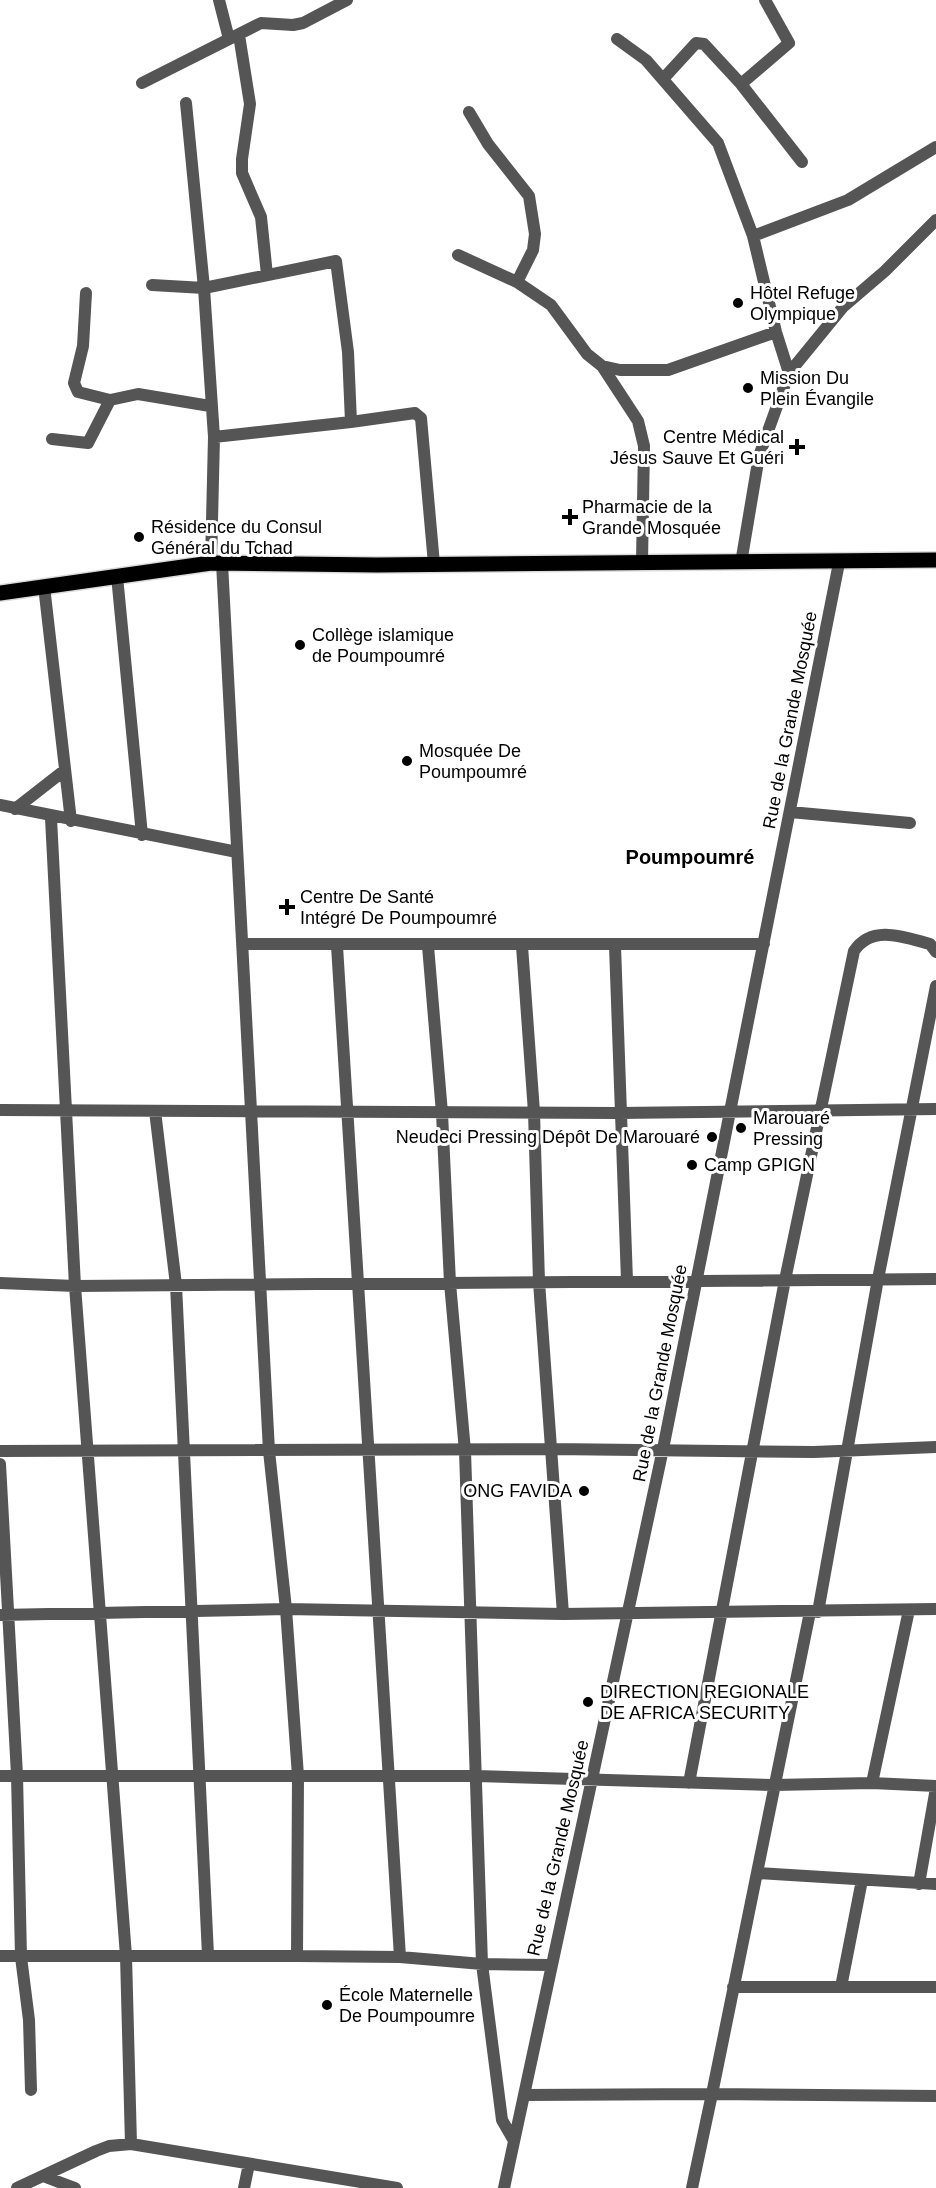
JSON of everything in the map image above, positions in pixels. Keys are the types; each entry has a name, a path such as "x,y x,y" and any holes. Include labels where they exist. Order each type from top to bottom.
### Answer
{"main road":[{"path":"0,593 216,563 839,563 932,559"}],"street":[{"path":"219,0 234,37 250,104 242,173 261,217 267,275"},
{"path":"142,83 261,23 303,23 347,0"},
{"path":"741,84 789,43 765,0"},
{"path":"617,39 646,60 718,143 753,236 776,332 789,373"},
{"path":"663,79 696,43 700,43 741,84 802,162"},
{"path":"186,103 204,288 210,406 214,437 216,563 237,852 270,1451 286,1609 298,1776 297,1956"},
{"path":"470,112 488,144 529,196 535,234 533,250 517,282"},
{"path":"753,236 848,200 936,147"},
{"path":"741,563 759,456 789,373 843,307 936,220"},
{"path":"458,255 517,282 550,305 587,354 602,366 638,422 644,446 642,562"},
{"path":"152,285 204,288 336,261 348,352 351,422"},
{"path":"86,293 83,346 74,383 82,395 110,400 138,394 210,406"},
{"path":"602,366 620,370 668,370 776,332"},
{"path":"52,439 88,442 110,400"},
{"path":"214,437 415,413 421,418 434,564"},
{"name":"Rue de la Grande Mosquée","path":"504,2188 550,1965 629,1613 663,1449 839,563"},
{"path":"117,576 142,835"},
{"path":"44,586 71,821"},
{"path":"15,809 65,770"},
{"path":"0,805 51,818 237,852"},
{"path":"790,812 910,823"},
{"path":"51,818 75,1286 110,1776 126,1956 131,2144"},
{"path":"689,1783 785,1280 823,1110 854,951 862,940 876,935 902,936 930,944 936,952"},
{"path":"242,944 337,946 764,944"},
{"path":"337,946 400,1957"},
{"path":"428,946 442,1113 450,1283 465,1451 482,1964 502,2120 513,2139"},
{"path":"522,946 534,1112 539,1282 563,1614"},
{"path":"615,946 619,1113 627,1281"},
{"path":"692,2188 758,1873 774,1785 814,1612 936,986"},
{"path":"0,1110 619,1113 936,1109"},
{"path":"155,1111 176,1285 208,1954"},
{"path":"0,1283 75,1286 936,1279"},
{"path":"0,1451 663,1449 753,1452 936,1448"},
{"path":"0,1464 3,1615 17,1775 21,1957 29,2020 31,2090"},
{"path":"3,1615 286,1609 379,1613 563,1614 722,1614 936,1609"},
{"path":"872,1784 909,1610"},
{"path":"0,1776 477,1776 689,1783 872,1784 936,1787 919,1884"},
{"path":"758,1873 936,1884"},
{"path":"841,1987 862,1880"},
{"path":"0,1956 208,1954 400,1957 482,1964 550,1965"},
{"path":"733,1987 936,1986"},
{"path":"524,2095 936,2096"},
{"path":"17,2188 103,2148 131,2144 397,2188"},
{"path":"244,2188 249,2164"},
{"path":"44,2176 75,2188"}],"place":[{"name":"Hôtel Refuge Olympique","path":"738,303"},
{"name":"Mission Du Plein Évangile","path":"748,388"},
{"name":"Centre Médical Jésus Sauve Et Guéri","path":"797,447"},
{"name":"Pharmacie de la Grande Mosquée","path":"570,517"},
{"name":"Résidence du Consul Général du Tchad","path":"139,537"},
{"name":"Collège islamique de Poumpoumré","path":"300,645"},
{"name":"Mosquée De Poumpoumré","path":"407,761"},
{"name":"Centre De Santé Intégré De Poumpoumré","path":"287,907"},
{"name":"Marouaré Pressing","path":"741,1128"},
{"name":"Neudeci Pressing Dépôt De Marouaré","path":"712,1137"},
{"name":"Camp GPIGN","path":"692,1165"},
{"name":"ONG FAVIDA","path":"584,1491"},
{"name":"DIRECTION REGIONALE DE AFRICA SECURITY","path":"588,1702"},
{"name":"École Maternelle De Poumpoumre","path":"327,2005"}],"district":[{"name":"Poumpoumré","path":"690,857"}]}
